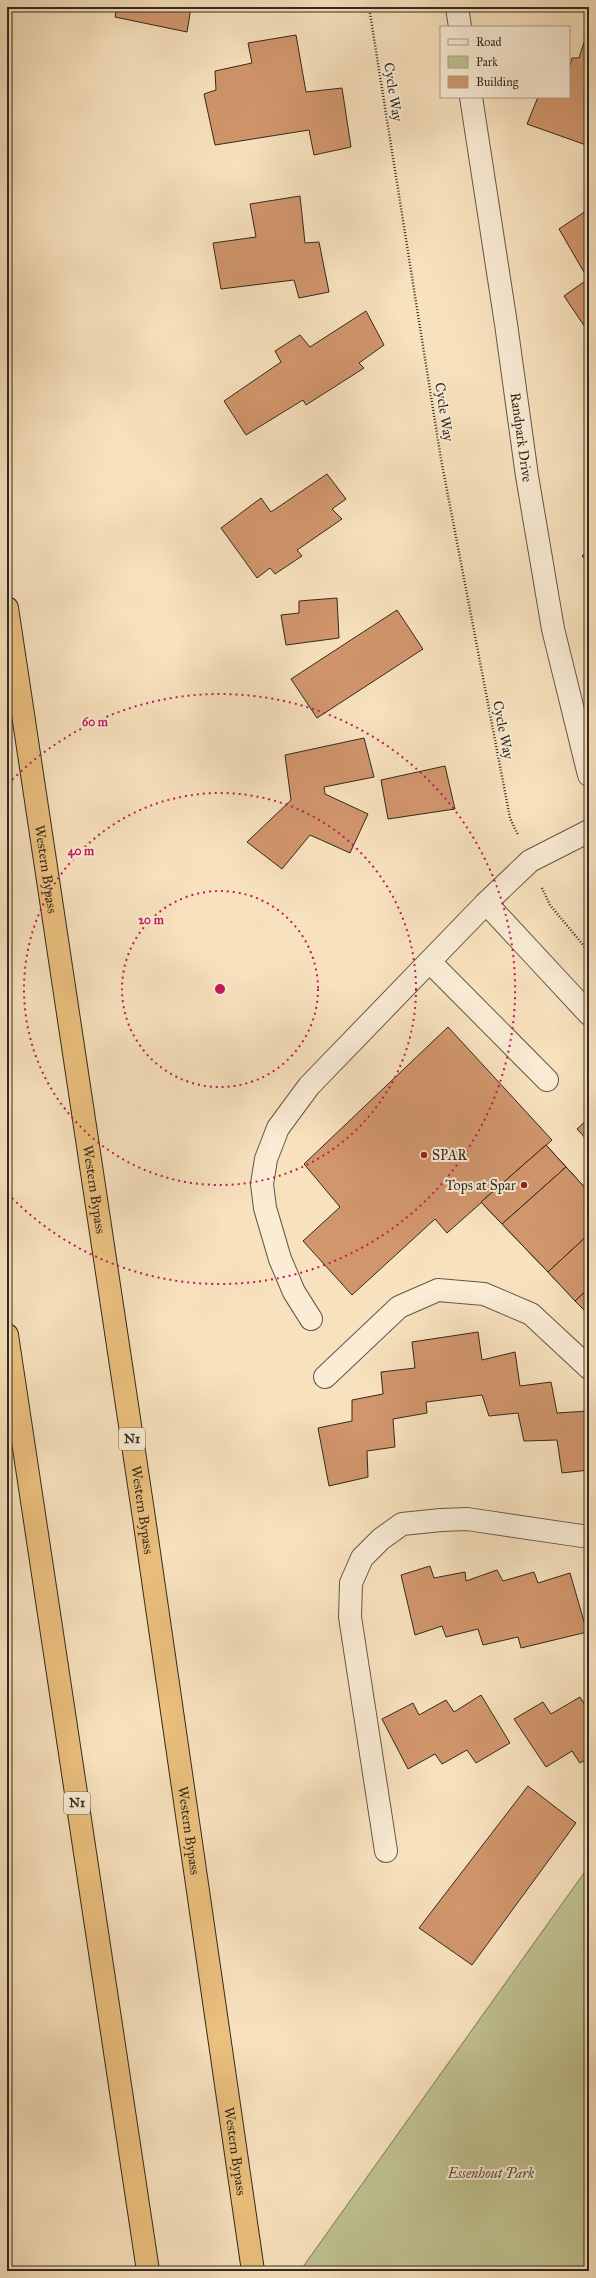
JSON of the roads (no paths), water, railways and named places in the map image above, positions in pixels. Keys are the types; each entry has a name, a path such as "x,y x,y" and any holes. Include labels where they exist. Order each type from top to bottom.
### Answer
{"highway":[{"name":"Western Bypass","path":"7,608 145,1526 253,2271"},
{"name":"N1","path":"7,1335 148,2271"}],"street":[{"path":"457,7 460,26"},
{"name":"Randpark Drive","path":"471,98 506,324 527,476 553,629 589,775"},
{"path":"311,1319 294,1292 280,1259 265,1208 262,1184 266,1159 278,1128 305,1091 486,903 530,861 589,831"},
{"path":"486,903 589,1014"},
{"path":"430,962 547,1080"},
{"path":"325,1377 399,1307 438,1290 484,1294 531,1314 589,1368"},
{"path":"386,1851 350,1617 351,1583 362,1558 381,1539 402,1524 441,1520 467,1519 589,1537"}],"place":[{"name":"SPAR","path":"424,1155"},
{"name":"Tops at Spar","path":"524,1185"}],"park label":[{"name":"Essenhout Park","path":"491,2173"}]}
